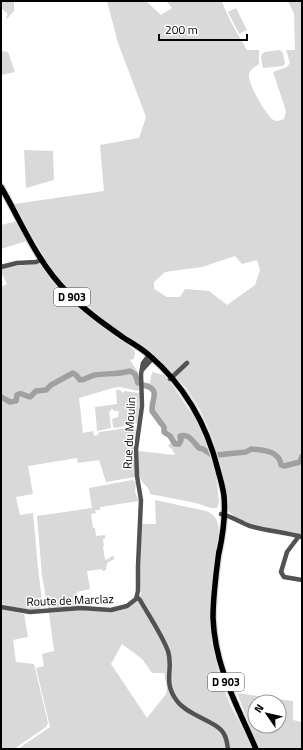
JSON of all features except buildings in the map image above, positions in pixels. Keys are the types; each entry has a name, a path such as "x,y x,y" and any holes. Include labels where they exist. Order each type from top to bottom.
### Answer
{"main road":[{"name":"D 903","path":"1,187 41,260 59,284 74,300 150,358 171,378 196,412 206,433 213,451 218,471 223,517 213,603 216,644 228,688 256,749"}],"street":[{"path":"1,267 17,262 36,262 41,260"},
{"name":"Rue du Moulin","path":"137,597 140,496 137,478 136,454 142,406 141,371 143,363 150,358"},
{"path":"171,378 187,363"},
{"path":"223,517 259,528 301,537"},
{"path":"301,537 286,552 281,572 284,577 302,580"},
{"path":"137,597 156,627 168,651 168,680 175,698 187,710 221,730 225,736 228,749"},
{"name":"Route de Marclaz","path":"1,607 30,612 81,608 111,610 130,604 137,597"}],"shaded area":[{"path":"1,1 14,1 14,11 7,19 6,17 8,14 1,8"},
{"path":"107,1 146,1 161,15 172,8 166,1 222,1 230,20 247,50 259,50 259,64 250,72 249,79 265,111 273,120 279,121 284,119 286,111 273,72 287,67 290,63 286,50 295,50 294,14 288,1 302,1 302,535 263,527 243,521 228,511 221,465 210,432 200,410 186,388 169,370 101,317 66,287 47,262 14,204 104,191 100,145 139,138 146,117 118,43","holes":["235,256 242,264 257,260 260,270 255,285 227,305 209,291 185,289 180,297 167,297 154,289 154,282 165,272 202,267"]},
{"path":"236,8 247,30 239,34 228,12"},
{"path":"280,50 283,53 285,64 283,66 263,68 261,57 262,54 265,52"},
{"path":"1,51 8,52 15,72 1,75"},
{"path":"24,150 53,151 54,180 26,188"},
{"path":"17,221 27,241 1,249 1,225"},
{"path":"39,263 60,290 72,301 134,350 134,359 130,360 138,372 139,389 138,391 120,387 113,388 79,398 83,433 93,431 94,436 98,435 99,432 134,427 136,430 134,442 135,477 106,482 99,460 78,463 77,458 28,466 33,494 16,497 20,515 33,513 42,601 40,610 27,610 1,604 1,287 7,284 1,272 1,268"},
{"path":"152,372 164,375 196,420 205,440 216,475 219,502 217,508 211,508 196,503 150,494 140,478 138,468 138,451 175,455 172,449 168,446 171,442 169,437 164,436 162,433 162,426 158,425 151,411 153,396 151,391 143,386 143,384 150,383"},
{"path":"116,390 120,390 123,393 125,391 139,393 137,423 116,428 113,427 112,419 118,417 119,411 114,411 111,409 111,411 109,411 111,428 97,431 95,407 117,404"},
{"path":"132,480 136,482 135,492 139,501 100,507 100,510 95,510 96,513 91,514 96,536 105,535 105,539 103,539 103,546 105,560 114,556 114,559 107,563 106,570 102,571 102,569 87,571 90,589 77,592 79,606 48,609 42,576 37,516 92,508 89,488"},
{"path":"155,500 206,511 212,514 217,521 219,531 211,615 215,656 227,697 253,749 18,749 50,727 36,668 44,666 42,654 54,651 49,613 84,610 110,612 126,608 135,602 141,594 141,524 156,524","holes":["122,644 142,659 152,673 164,673 167,689 166,694 147,718 111,664"]},
{"path":"1,609 24,614 28,637 13,640 16,662 34,664 48,723 46,727 14,749 1,749"},
{"path":"237,693 247,694 247,718"},
{"path":"287,700 293,701 293,720 302,722 302,749 259,749 253,734 287,734"}],"waterway":[{"path":"1,397 10,402 16,401 17,395 19,394 30,397 36,391 46,390 51,385 73,373 80,380 95,375 130,371 135,374 138,383"},
{"path":"143,385 149,387 154,392 152,411 164,427 164,432 170,436 175,444 179,444 181,440 180,436 183,435 191,439 199,448 212,455"},
{"path":"217,455 246,452 251,449 265,451 277,456 281,465 284,466 300,462 302,456"}]}
